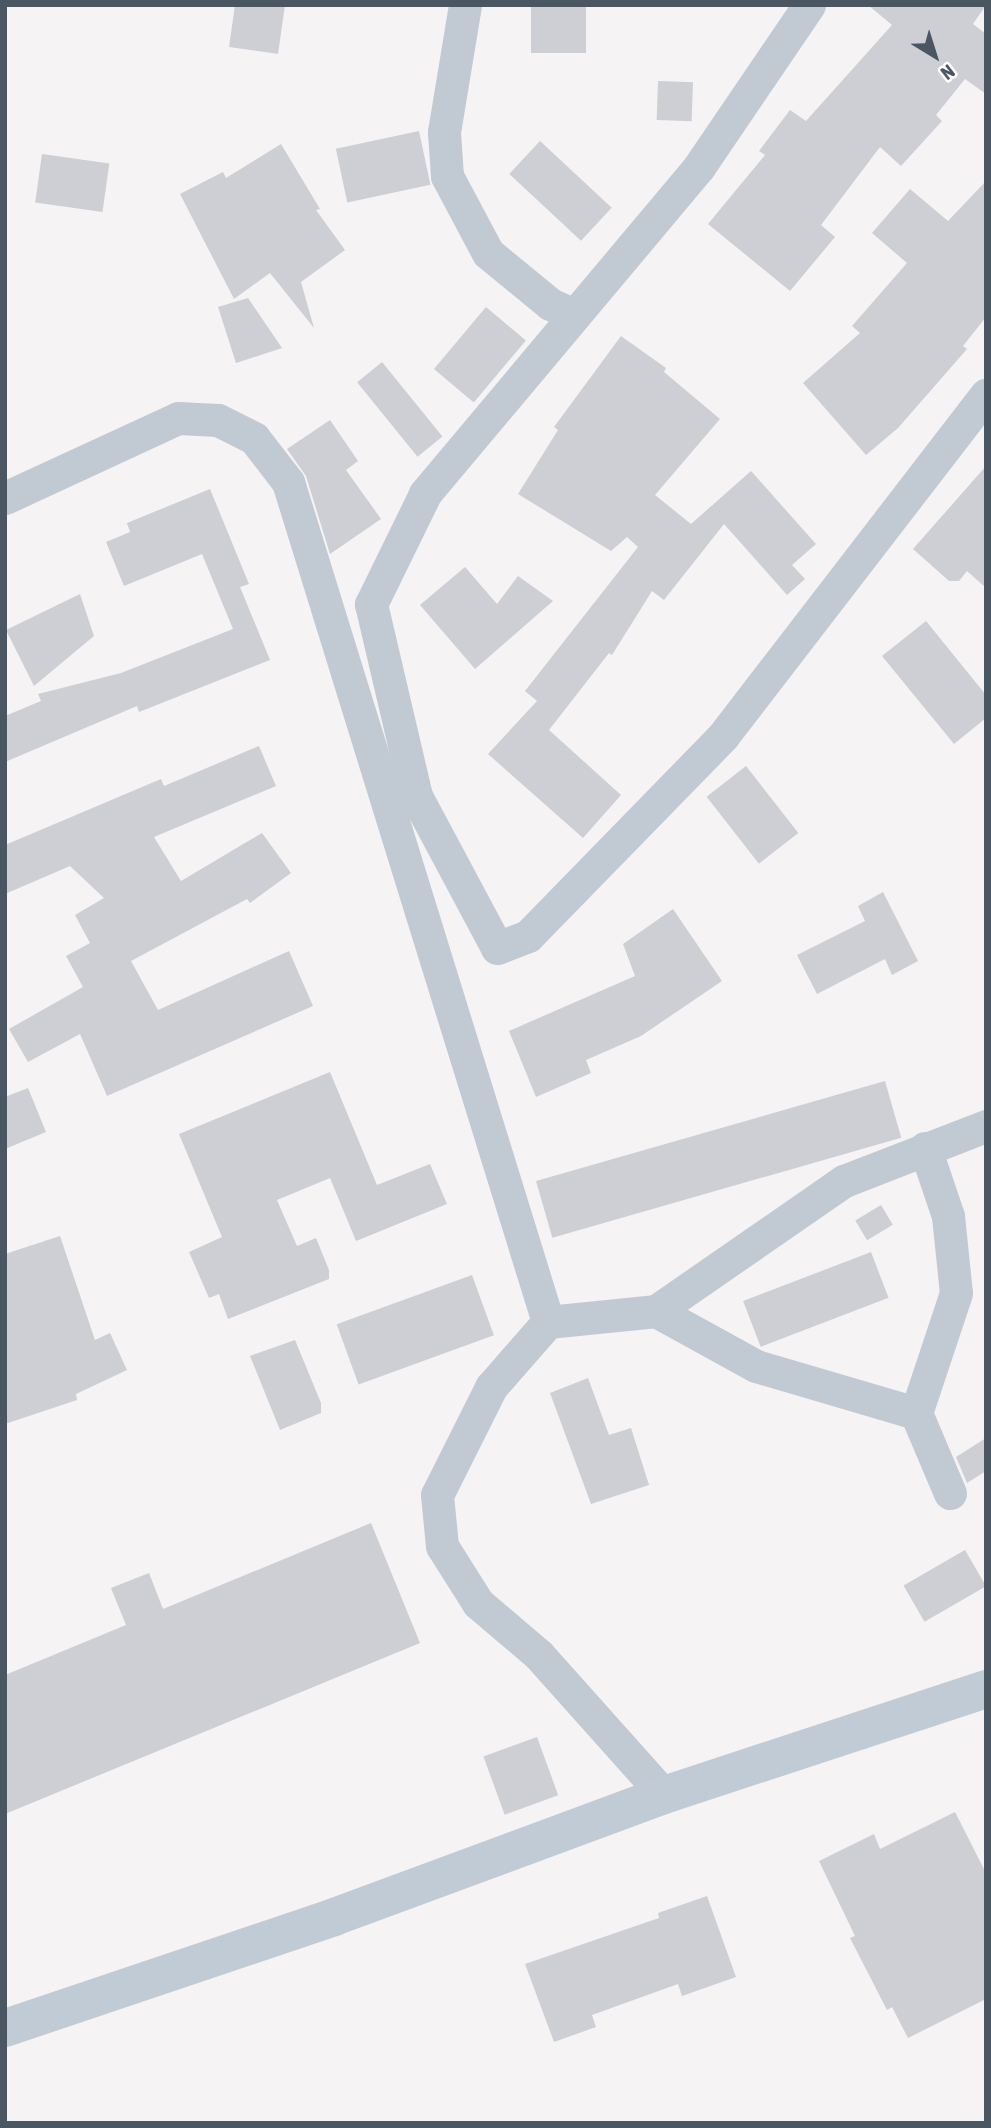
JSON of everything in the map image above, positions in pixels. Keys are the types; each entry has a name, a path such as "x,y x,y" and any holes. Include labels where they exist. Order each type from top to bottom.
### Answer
{"street":[{"path":"466,5 444,132 447,176 488,253 550,304 575,315"},
{"path":"808,5 699,167 425,494 370,604 416,796 497,948 528,936 723,736 986,394"},
{"path":"5,498 178,418 218,420 254,438 288,482 548,1322"},
{"path":"664,1795 539,1655 478,1603 442,1546 437,1495 491,1387 548,1322 656,1311 844,1181 986,1126"},
{"path":"925,1148 948,1216 956,1293 916,1413 950,1493"},
{"path":"656,1311 756,1366 916,1413"},
{"path":"5,2028 334,1917 664,1795 986,1689"}],"building":[{"path":"235,5 285,5 278,54 229,47"},
{"path":"531,5 586,5 586,53 531,53"},
{"path":"868,5 986,5 973,24 986,34 986,94 965,79 936,115 942,121 901,166 880,147 821,225 835,237 790,291 708,224 765,155 759,151 790,110 806,121 892,25"},
{"path":"658,81 693,82 692,121 657,120"},
{"path":"419,131 430,185 347,202 336,149"},
{"path":"540,141 612,208 581,241 509,174"},
{"path":"281,144 320,209 316,210 345,250 301,282 314,328 270,273 234,299 180,194 223,172 226,178"},
{"path":"42,154 109,163 103,212 35,203"},
{"path":"986,181 986,317 963,346 967,349 898,428 866,455 803,383 860,333 852,326 907,263 872,233 910,189 948,221"},
{"path":"248,298 282,348 236,363 218,307"},
{"path":"486,307 526,340 474,402 434,369"},
{"path":"621,336 666,368 664,372 720,419 655,495 691,524 751,471 816,544 792,565 805,579 787,595 724,524 664,600 652,591 612,655 609,653 549,730 621,795 583,838 488,754 537,701 525,691 638,547 627,537 611,551 518,494 558,430 554,427"},
{"path":"382,362 442,437 418,457 357,382"},
{"path":"330,420 358,461 346,470 381,519 330,554 306,476 287,449"},
{"path":"986,466 986,588 967,571 959,581 949,581 913,549"},
{"path":"210,489 249,584 240,587 270,660 139,712 137,706 5,762 5,716 41,701 38,694 121,673 233,629 202,554 124,586 106,542 130,532 127,523"},
{"path":"465,567 497,604 518,576 553,601 475,669 420,605"},
{"path":"80,594 94,636 34,686 6,630"},
{"path":"926,621 986,695 986,718 954,744 882,656"},
{"path":"259,746 276,786 154,837 181,881 262,833 291,873 250,903 247,899 131,961 158,1010 289,951 313,1006 107,1096 80,1034 28,1062 9,1029 83,987 66,956 90,943 75,915 104,898 70,866 5,894 5,845 161,779 164,786"},
{"path":"746,766 798,833 759,864 707,797"},
{"path":"883,892 918,961 892,975 885,959 817,994 797,955 865,921 858,906"},
{"path":"673,909 722,981 641,1036 586,1060 591,1073 536,1097 509,1031 635,976 623,944"},
{"path":"330,1072 377,1185 430,1164 447,1204 356,1241 330,1178 277,1200 297,1246 316,1238 329,1270 329,1279 228,1319 219,1294 209,1298 189,1252 222,1237 179,1134"},
{"path":"885,1081 901,1138 552,1238 536,1181"},
{"path":"28,1088 46,1132 5,1149 5,1097"},
{"path":"881,1205 893,1225 867,1240 855,1220"},
{"path":"60,1236 95,1340 110,1333 127,1370 76,1394 77,1400 5,1424 5,1254"},
{"path":"871,1252 889,1298 761,1347 743,1301"},
{"path":"472,1275 494,1335 359,1384 337,1324"},
{"path":"295,1340 321,1403 321,1413 280,1430 250,1356"},
{"path":"588,1378 609,1435 631,1428 649,1485 591,1504 550,1393"},
{"path":"986,1438 986,1471 967,1483 956,1457"},
{"path":"371,1523 420,1643 5,1814 5,1675 126,1625 111,1588 149,1573 163,1609"},
{"path":"965,1550 986,1586 925,1622 904,1586"},
{"path":"537,1737 558,1795 505,1815 483,1756"},
{"path":"955,1812 986,1873 986,1999 908,2038 892,2007 887,2010 850,1938 855,1936 819,1861 874,1834 880,1849"},
{"path":"707,1896 736,1977 682,1996 678,1984 592,2015 596,2027 554,2042 525,1964 659,1918 658,1913"}]}
